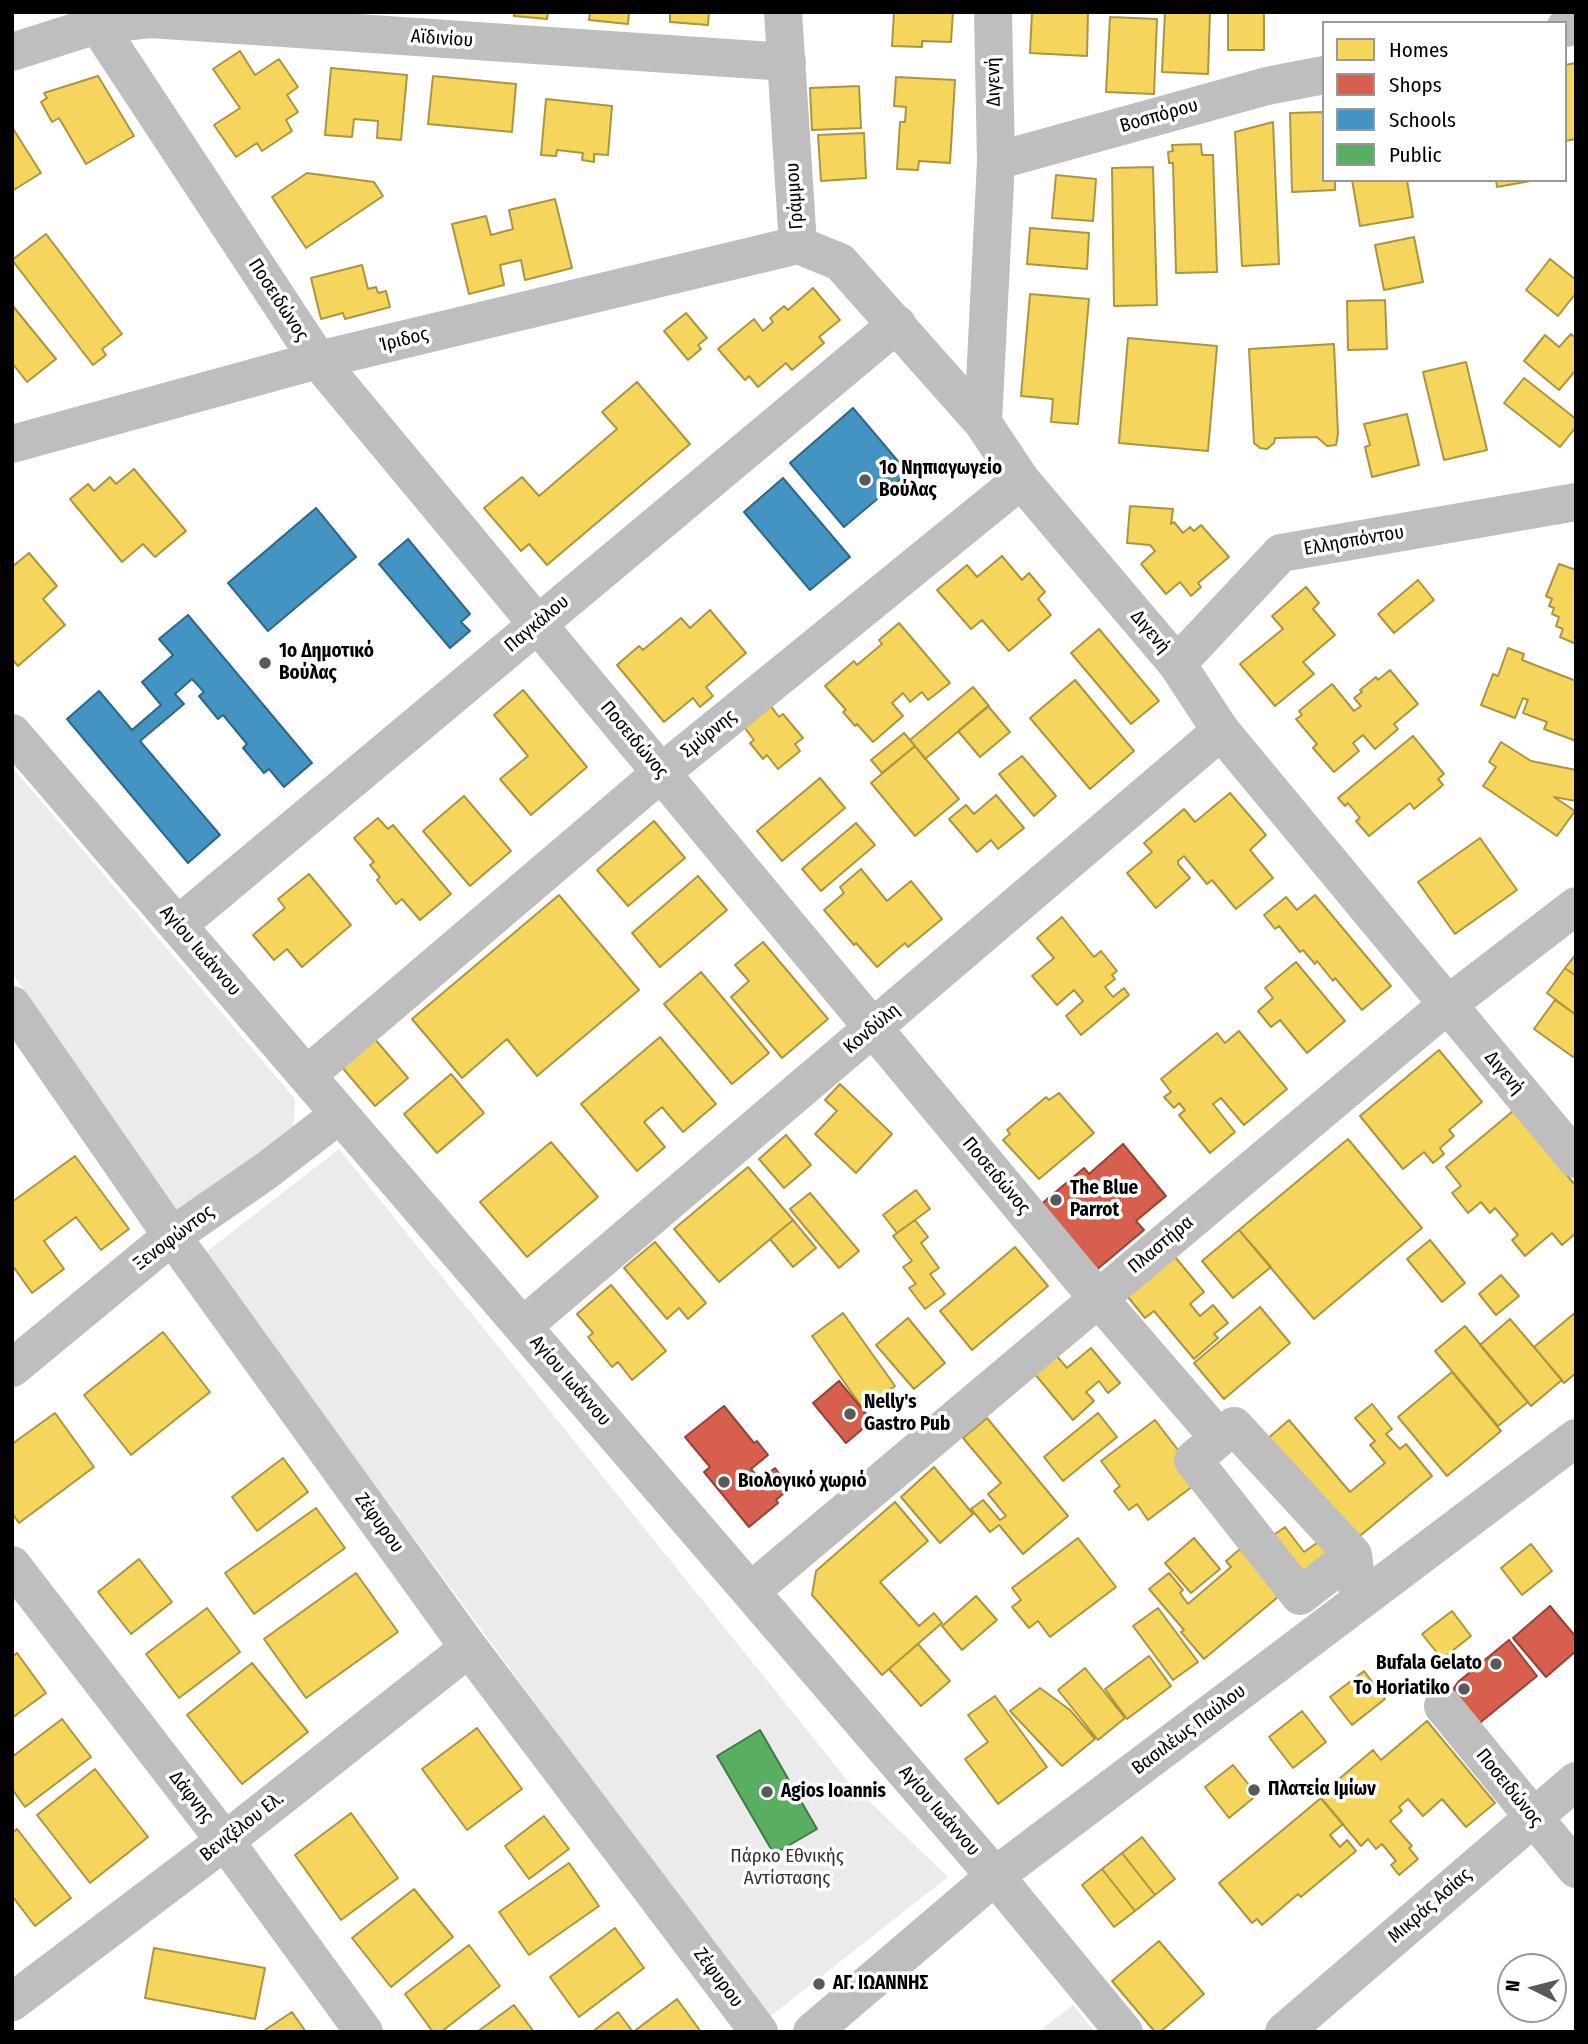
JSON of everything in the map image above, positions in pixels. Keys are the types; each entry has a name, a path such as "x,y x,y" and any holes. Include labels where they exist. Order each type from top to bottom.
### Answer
{"street":[{"name":"Γράμμου","path":"783,12 798,245 840,262 983,423"},
{"name":"Διγενή","path":"993,12 996,161 983,423 1021,481 1177,664 1221,731 1576,1159"},
{"name":"Αϊδινίου","path":"12,52 93,19 149,19 787,62"},
{"name":"Ποσειδώνος","path":"93,19 318,360 1098,1298 1219,1438"},
{"name":"Βοσπόρου","path":"996,161 1267,86 1322,75"},
{"name":"Ίριδος","path":"12,444 318,360 798,245"},
{"name":"Παγκάλου","path":"178,925 897,324"},
{"name":"Σμύρνης","path":"307,1075 661,773 1021,481"},
{"name":"Ελλησπόντου","path":"1177,664 1281,553 1576,502"},
{"name":"Κονδύλη","path":"523,1326 1221,731"},
{"name":"Αγίου Ιωάννου","path":"12,733 995,1876 1124,2032"},
{"name":"Πλαστήρα","path":"751,1591 1447,1005 1575,904"},
{"name":"Ζέφυρου","path":"12,1005 172,1236 468,1648 759,2032"},
{"name":"Ξενοφώντος","path":"12,1368 172,1236 267,1171 340,1114"},
{"path":"1353,1555 1300,1596 1193,1460 1234,1426 1353,1555 1359,1601"},
{"name":"Βασιλέως Παύλου","path":"811,2032 995,1876 1576,1438"},
{"name":"Δάφνης","path":"12,1565 225,1841 364,2032"},
{"name":"Βενιζέλου Ελ.","path":"12,2003 225,1841 468,1648"},
{"name":"Ποσειδώνος","path":"1443,1706 1576,1869"},
{"name":"Μικράς Ασίας","path":"1284,2032 1576,1781"}],"green space":[{"path":"12,767 295,1099 293,1133 179,1212 12,973"},
{"name":"Πάρκο Εθνικής Αντίστασης","path":"339,1149 848,1781 948,1877 767,2019 205,1253"},
{"path":"1073,2005 1095,2032 1038,2032"}],"building: Homes":[{"path":"514,12 548,12 547,19 514,16"},
{"path":"590,12 629,12 628,24 589,20"},
{"path":"670,12 709,12 708,25 670,22"},
{"path":"894,12 953,12 951,42 922,41 922,47 892,46"},
{"path":"1032,12 1088,12 1087,56 1030,53"},
{"path":"1165,12 1210,12 1208,74 1162,72"},
{"path":"1228,12 1264,12 1264,50 1228,50"},
{"path":"1110,17 1157,19 1154,94 1106,92"},
{"path":"240,51 255,75 279,59 298,87 287,95 298,112 286,120 292,131 262,151 257,143 236,157 214,125 240,108 213,69"},
{"path":"1576,63 1576,139 1567,141 1567,65"},
{"path":"331,68 407,75 401,140 377,138 378,121 354,119 352,137 325,135"},
{"path":"98,76 134,136 86,164 59,118 52,122 41,102 47,98 44,93"},
{"path":"433,76 516,84 512,132 428,124"},
{"path":"896,77 955,80 950,163 919,161 918,170 897,169 900,122 905,122 906,107 894,106"},
{"path":"859,86 861,128 812,130 810,88"},
{"path":"546,99 612,106 608,155 594,154 594,162 582,160 583,153 557,150 556,156 541,155"},
{"path":"1322,112 1322,182 1335,182 1335,190 1292,192 1290,113"},
{"path":"1273,122 1279,264 1242,266 1235,132"},
{"path":"12,127 41,173 12,191"},
{"path":"864,133 866,178 821,181 818,135"},
{"path":"1201,144 1202,155 1213,155 1217,272 1176,273 1173,163 1169,163 1168,152 1173,151 1172,145"},
{"path":"1153,167 1157,305 1114,306 1112,168"},
{"path":"307,173 374,182 383,196 306,248 272,197"},
{"path":"1056,175 1096,179 1093,221 1052,218"},
{"path":"1352,182 1407,182 1413,217 1360,226"},
{"path":"1496,182 1525,182 1497,187"},
{"path":"555,199 572,268 525,280 521,260 500,265 504,285 469,294 452,224 486,216 491,235 513,229 509,210"},
{"path":"1030,228 1089,233 1087,269 1027,264"},
{"path":"46,234 122,334 102,349 106,355 93,365 12,260"},
{"path":"1414,237 1423,282 1384,290 1375,245"},
{"path":"1550,259 1576,280 1576,293 1558,316 1526,290"},
{"path":"362,265 368,289 376,287 378,293 386,291 390,307 345,319 343,313 321,319 311,278"},
{"path":"813,288 840,320 819,337 824,343 792,370 786,363 758,387 749,376 745,380 718,349 754,319 763,331 773,322 770,318 784,306 788,310"},
{"path":"1030,294 1089,299 1078,424 1051,422 1053,399 1021,396"},
{"path":"1385,300 1387,349 1348,350 1347,301"},
{"path":"12,305 56,359 27,382 12,363"},
{"path":"686,313 707,338 698,345 701,349 688,360 664,331"},
{"path":"1571,334 1576,338 1576,370 1559,390 1524,361 1545,335 1559,347"},
{"path":"1128,338 1217,346 1208,451 1119,443"},
{"path":"1334,344 1338,434 1336,445 1327,446 1317,437 1275,438 1274,443 1267,449 1260,448 1254,443 1249,349"},
{"path":"1466,362 1487,450 1444,460 1423,372"},
{"path":"1524,378 1576,419 1576,427 1560,447 1504,403"},
{"path":"637,382 690,444 547,565 529,544 521,551 484,508 522,477 539,496 617,429 602,412"},
{"path":"1407,414 1419,465 1372,477 1365,447 1370,445 1364,424"},
{"path":"134,469 186,531 155,557 143,544 122,562 70,499 88,484 94,491 110,477 116,484"},
{"path":"1130,506 1173,509 1171,524 1174,522 1183,533 1190,527 1194,531 1201,525 1229,557 1198,583 1201,587 1191,596 1180,582 1166,594 1141,564 1155,551 1150,545 1127,543"},
{"path":"29,553 57,586 43,599 65,625 18,666 12,659 12,567"},
{"path":"1002,556 1022,580 1029,573 1045,592 1038,599 1051,615 1009,651 982,620 971,629 937,590 967,565 977,577"},
{"path":"1559,564 1576,570 1576,644 1560,637 1563,629 1556,626 1559,617 1552,614 1554,608 1549,606 1552,599 1546,596"},
{"path":"1418,580 1434,600 1394,633 1378,614"},
{"path":"1306,587 1319,603 1313,609 1335,635 1303,662 1314,674 1275,706 1240,664 1283,629 1272,616"},
{"path":"710,610 746,653 706,687 713,696 700,707 693,698 664,722 617,665 639,646 643,650 681,618 690,628"},
{"path":"899,623 950,683 928,700 922,692 910,702 903,693 892,703 903,716 873,742 843,712 846,710 825,686 854,661 857,665 882,644 879,640"},
{"path":"1099,629 1159,701 1131,724 1071,653"},
{"path":"1508,648 1524,654 1522,660 1576,681 1576,741 1544,729 1547,722 1523,713 1528,700 1523,698 1515,718 1481,705 1493,674 1498,676"},
{"path":"1390,670 1418,704 1394,724 1398,729 1375,749 1363,735 1353,743 1359,751 1334,772 1313,748 1317,744 1296,719 1302,715 1299,711 1332,684 1354,711 1361,706 1354,698 1362,692 1360,690"},
{"path":"1075,680 1134,751 1090,789 1030,718"},
{"path":"973,687 989,706 925,759 910,740"},
{"path":"523,690 587,767 531,815 500,779 528,756 494,715"},
{"path":"770,705 779,717 783,714 803,738 795,744 800,751 778,769 767,755 763,759 750,743 754,740 744,727"},
{"path":"988,706 1010,732 980,757 958,731"},
{"path":"904,733 915,746 882,773 871,760"},
{"path":"1413,736 1444,774 1438,779 1443,785 1414,809 1410,803 1369,836 1356,821 1360,818 1348,803 1345,806 1338,798"},
{"path":"1501,742 1531,761 1576,770 1576,801 1554,797 1575,811 1557,836 1483,786 1496,767 1489,762"},
{"path":"915,746 959,799 915,836 871,783"},
{"path":"1022,756 1056,796 1034,816 999,774"},
{"path":"820,778 845,808 782,861 757,831"},
{"path":"1230,793 1266,835 1250,850 1273,878 1236,909 1212,880 1207,884 1184,856 1178,864 1190,878 1156,908 1127,873 1152,852 1144,843 1184,809 1195,822"},
{"path":"996,795 1024,828 998,849 991,840 977,852 949,819 966,805 974,814"},
{"path":"464,796 511,851 470,886 423,831"},
{"path":"378,818 388,829 393,825 451,894 420,920 402,899 396,904 377,880 380,877 370,865 374,862 354,838"},
{"path":"654,821 685,858 628,906 597,870"},
{"path":"856,823 875,845 821,891 802,869"},
{"path":"1480,838 1517,890 1455,934 1418,882"},
{"path":"861,869 887,901 911,881 942,919 908,947 905,943 877,967 824,910 844,893 840,887"},
{"path":"309,874 351,925 302,967 287,949 274,960 253,935 285,908 278,899"},
{"path":"698,876 727,910 660,967 632,933"},
{"path":"559,895 639,990 537,1076 507,1039 462,1078 412,1019"},
{"path":"1315,895 1391,986 1362,1010 1335,978 1333,981 1317,961 1315,964 1303,950 1300,952 1279,926 1275,929 1264,915 1286,897 1297,910"},
{"path":"1062,917 1094,957 1101,951 1117,971 1112,975 1115,979 1105,987 1113,997 1124,988 1129,995 1081,1035 1066,1016 1083,1001 1074,990 1057,1005 1032,976 1054,958 1037,938"},
{"path":"763,942 828,1019 782,1058 731,997 749,981 735,965"},
{"path":"1576,954 1576,976 1565,968"},
{"path":"1296,962 1345,1021 1307,1053 1280,1020 1271,1027 1258,1011 1273,998 1265,988"},
{"path":"1565,968 1576,976 1576,1015 1547,993"},
{"path":"701,972 769,1053 732,1084 664,1004"},
{"path":"1555,1000 1576,1015 1576,1053 1573,1057 1534,1029"},
{"path":"1239,1031 1287,1089 1244,1125 1221,1098 1213,1104 1235,1132 1210,1153 1179,1115 1185,1110 1179,1103 1174,1108 1164,1097 1171,1092 1161,1079 1217,1033 1225,1043"},
{"path":"660,1037 716,1104 683,1132 662,1107 644,1122 665,1147 637,1171 581,1104"},
{"path":"374,1038 408,1078 375,1106 341,1066"},
{"path":"1439,1050 1482,1102 1449,1130 1454,1136 1440,1148 1444,1154 1433,1163 1424,1152 1403,1169 1360,1116"},
{"path":"451,1074 484,1113 437,1153 404,1114"},
{"path":"840,1084 892,1134 856,1173 815,1134 837,1111 825,1100"},
{"path":"1059,1093 1094,1133 1039,1179 1003,1140 1010,1134 1007,1130 1046,1097 1049,1100"},
{"path":"1513,1111 1576,1186 1576,1233 1562,1245 1552,1233 1525,1256 1512,1240 1518,1235 1495,1208 1490,1213 1481,1202 1468,1213 1452,1193 1461,1186 1446,1167"},
{"path":"786,1135 811,1165 784,1188 759,1159"},
{"path":"1348,1139 1422,1228 1314,1319 1239,1230"},
{"path":"551,1142 598,1197 527,1257 480,1202"},
{"path":"75,1156 129,1229 101,1250 76,1217 44,1241 64,1269 32,1293 12,1265 12,1202"},
{"path":"748,1167 793,1220 719,1282 674,1229"},
{"path":"916,1190 930,1209 897,1233 883,1215"},
{"path":"810,1193 859,1251 839,1268 790,1209"},
{"path":"793,1220 816,1248 793,1267 770,1239"},
{"path":"915,1220 928,1237 921,1243 939,1268 930,1274 945,1294 925,1309 909,1288 916,1284 903,1267 912,1261 893,1236"},
{"path":"1239,1230 1271,1267 1233,1298 1202,1261"},
{"path":"1430,1240 1465,1283 1442,1302 1407,1259"},
{"path":"655,1242 706,1303 688,1319 679,1308 667,1319 624,1268"},
{"path":"1015,1247 1048,1286 972,1350 940,1311"},
{"path":"1171,1252 1204,1292 1190,1304 1200,1316 1213,1305 1228,1323 1214,1334 1218,1338 1194,1359 1154,1311 1145,1318 1124,1292"},
{"path":"1501,1275 1519,1296 1496,1315 1479,1294"},
{"path":"611,1285 666,1351 632,1380 618,1362 612,1367 588,1337 593,1333 577,1314"},
{"path":"1260,1307 1290,1343 1224,1399 1194,1363"},
{"path":"1576,1312 1576,1373 1564,1383 1534,1347"},
{"path":"843,1313 895,1386 863,1409 812,1336"},
{"path":"908,1318 945,1363 914,1389 876,1345"},
{"path":"1510,1319 1562,1380 1531,1406 1480,1345"},
{"path":"1465,1326 1528,1402 1498,1426 1435,1351"},
{"path":"163,1332 210,1392 131,1455 84,1395"},
{"path":"1050,1348 1067,1368 1091,1348 1120,1383 1108,1393 1099,1381 1086,1392 1094,1401 1073,1420 1029,1367"},
{"path":"1452,1372 1501,1431 1447,1476 1398,1417"},
{"path":"1372,1404 1392,1429 1386,1434 1400,1449 1406,1444 1432,1476 1355,1540 1266,1440 1289,1420 1350,1492 1385,1463 1370,1445 1375,1441 1355,1418"},
{"path":"55,1413 94,1467 19,1523 12,1513 12,1444"},
{"path":"1098,1413 1117,1437 1063,1481 1044,1457"},
{"path":"987,1418 1068,1516 1023,1554 999,1525 990,1532 971,1509 983,1500 1000,1520 1006,1516 988,1494 1001,1483 963,1438"},
{"path":"1155,1420 1201,1480 1148,1520 1137,1504 1129,1510 1114,1491 1120,1486 1101,1461"},
{"path":"283,1458 308,1492 257,1531 232,1497"},
{"path":"934,1467 973,1514 940,1543 901,1497"},
{"path":"895,1502 928,1541 880,1582 919,1626 934,1613 942,1623 882,1675 812,1595 816,1571"},
{"path":"316,1508 345,1548 254,1614 225,1573"},
{"path":"1285,1527 1304,1552 1321,1540 1337,1561 1294,1581 1264,1542"},
{"path":"1078,1538 1116,1587 1050,1637 1038,1621 1029,1628 1012,1607 1021,1600 1012,1588"},
{"path":"1194,1538 1220,1569 1191,1593 1165,1563"},
{"path":"1246,1544 1285,1591 1204,1659 1181,1632 1184,1630 1149,1589 1169,1573 1183,1590 1180,1593 1188,1604 1231,1567 1226,1561"},
{"path":"1531,1544 1552,1571 1522,1595 1501,1568"},
{"path":"139,1559 172,1602 131,1634 98,1592"},
{"path":"356,1573 398,1632 306,1698 264,1639"},
{"path":"976,1596 997,1620 962,1650 942,1626"},
{"path":"207,1608 240,1652 179,1698 146,1654"},
{"path":"1158,1608 1198,1662 1173,1680 1133,1626"},
{"path":"1452,1611 1471,1636 1442,1659 1422,1634"},
{"path":"918,1644 950,1681 921,1706 889,1669"},
{"path":"17,1653 46,1693 12,1718 12,1657"},
{"path":"1149,1656 1171,1686 1127,1719 1105,1689"},
{"path":"252,1663 308,1732 242,1784 187,1715"},
{"path":"1085,1668 1125,1718 1098,1740 1058,1690"},
{"path":"1364,1671 1385,1699 1352,1725 1330,1697"},
{"path":"1040,1688 1070,1710 1095,1739 1062,1766 1010,1711"},
{"path":"995,1696 1047,1767 998,1804 965,1759 988,1742 968,1715"},
{"path":"1302,1711 1326,1742 1293,1768 1269,1737"},
{"path":"62,1719 91,1757 25,1807 12,1789 12,1757"},
{"path":"1427,1721 1495,1803 1466,1827 1442,1799 1423,1816 1408,1799 1399,1807 1402,1811 1390,1821 1412,1846 1409,1848 1418,1859 1399,1875 1391,1865 1396,1861 1382,1844 1376,1849 1368,1839 1361,1846 1319,1796 1373,1750 1381,1760"},
{"path":"477,1728 522,1789 467,1830 422,1769"},
{"path":"1233,1765 1257,1795 1229,1818 1205,1787"},
{"path":"95,1769 148,1837 90,1883 37,1815"},
{"path":"1321,1798 1343,1824 1330,1835 1340,1847 1347,1840 1356,1851 1301,1897 1298,1894 1262,1925 1257,1919 1252,1923 1219,1883"},
{"path":"351,1813 398,1878 341,1920 295,1855"},
{"path":"544,1816 569,1849 529,1879 505,1846"},
{"path":"17,1829 71,1898 35,1926 12,1896 12,1833"},
{"path":"1142,1837 1175,1879 1155,1895 1122,1853"},
{"path":"1122,1853 1155,1895 1135,1911 1102,1869"},
{"path":"569,1863 599,1906 529,1955 499,1912"},
{"path":"1102,1869 1135,1911 1114,1927 1082,1885"},
{"path":"414,1889 453,1937 391,1987 352,1938"},
{"path":"615,1928 644,1968 579,2017 550,1977"},
{"path":"1159,1941 1204,1994 1160,2032 1155,2032 1112,1981"},
{"path":"469,1945 500,1986 441,2032 433,2032 405,1994"},
{"path":"154,1948 265,1968 255,2019 145,1998"},
{"path":"677,1999 701,2032 633,2032"},
{"path":"514,2005 534,2032 477,2032"},
{"path":"292,2012 306,2032 262,2032"},
{"path":"618,2012 633,2032 592,2032"}],"building: Shops":[{"path":"1123,1144 1166,1196 1136,1221 1144,1230 1094,1272 1039,1206 1084,1168 1089,1174"},
{"path":"839,1381 872,1421 846,1443 813,1403"},
{"path":"724,1406 754,1443 757,1441 768,1455 751,1469 760,1480 775,1468 790,1488 776,1500 778,1503 749,1527 704,1472 710,1467 685,1437"},
{"path":"1550,1606 1576,1637 1576,1651 1546,1677 1513,1638"},
{"path":"1509,1640 1537,1676 1476,1726 1454,1695 1454,1688"}],"building: Schools":[{"path":"853,408 908,473 844,527 790,463"},
{"path":"783,478 850,557 810,590 744,512"},
{"path":"316,508 356,557 268,631 228,583"},
{"path":"408,539 470,614 461,622 470,631 450,648 379,564"},
{"path":"188,615 312,763 284,787 269,769 264,773 243,748 247,744 223,715 218,719 199,696 204,692 192,679 175,694 184,704 140,741 220,835 188,863 67,719 99,691 132,730 161,705 142,682 173,655 159,639"}],"building: Public":[{"name":"Agios Ioannis","path":"760,1730 817,1829 774,1854 717,1756"}],"place":[{"name":"1ο Νηπιαγωγείο Βούλας","path":"865,480"},
{"name":"1ο Δημοτικό Βούλας","path":"265,663"},
{"name":"The Blue Parrot","path":"1056,1200"},
{"name":"Nelly's Gastro Pub","path":"850,1414"},
{"name":"Βιολογικό χωριό","path":"724,1482"},
{"name":"Bufala Gelato","path":"1496,1664"},
{"name":"To Horiatiko","path":"1464,1689"},
{"name":"Πλατεία Ιμίων","path":"1254,1790"},
{"name":"Agios Ioannis","path":"767,1792"},
{"name":"ΑΓ. ΙΩΑΝΝΗΣ","path":"819,1984"}]}
